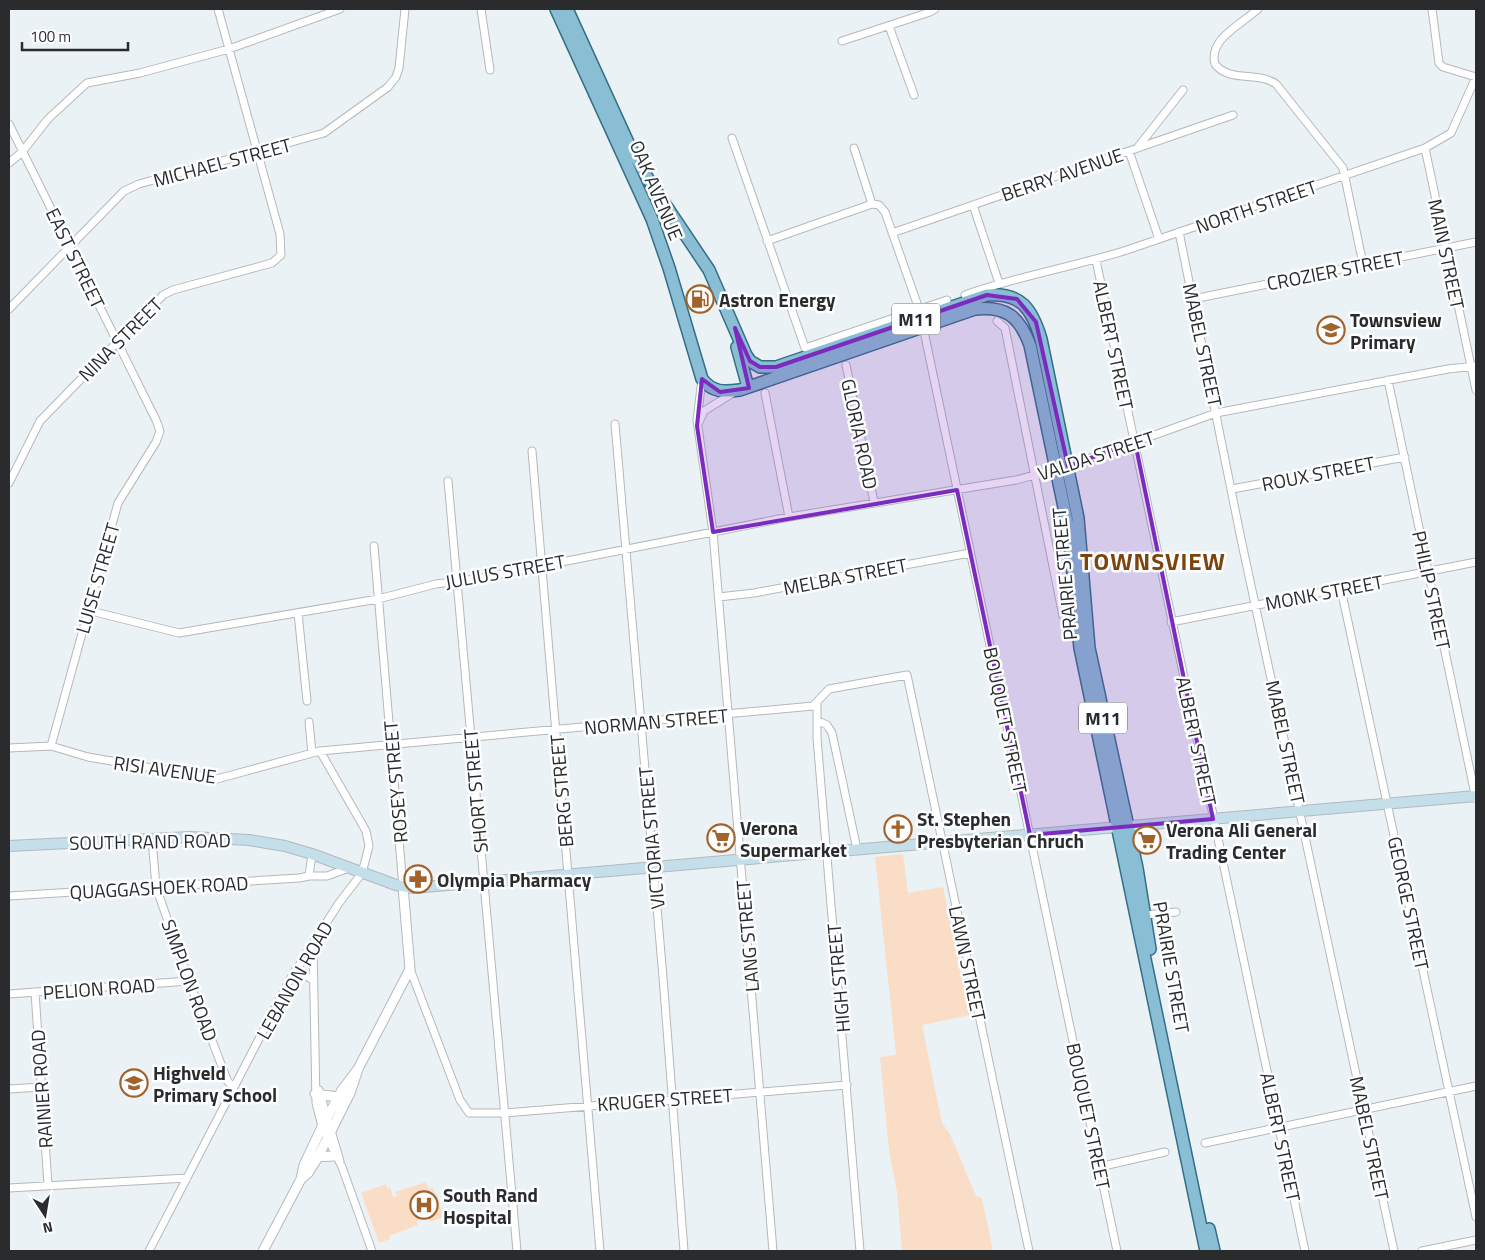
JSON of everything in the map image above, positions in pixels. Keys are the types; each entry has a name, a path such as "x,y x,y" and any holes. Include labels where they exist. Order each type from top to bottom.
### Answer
{"main road":[{"name":"OAK AVENUE","path":"556,9 655,226 702,379 712,390"},
{"name":"OAK AVENUE","path":"567,9 638,164 709,270 735,328"},
{"name":"PRAIRIE STREET","path":"735,328 741,346 750,361 760,367 776,367 987,295 1011,296 1026,306 1036,322 1068,466 1080,532 1089,648 1206,1251"},
{"name":"PRAIRIE STREET","path":"712,390 729,392 744,388 975,309 996,309 1016,320 1026,335 1069,531 1080,648 1145,915 1169,1050 1214,1251"},
{"path":"735,328 744,388"},
{"path":"403,887 483,882 1476,797"},
{"name":"SOUTH RAND ROAD","path":"9,846 217,837 249,840 280,845 312,854 403,887"}],"street":[{"path":"218,9 257,152"},
{"path":"9,163 22,152 48,119 87,83 140,73 229,49 340,9"},
{"name":"MICHAEL STREET","path":"9,309 122,193 130,188 326,132 391,84 399,68 405,9"},
{"path":"481,9 490,70"},
{"path":"842,41 935,9 944,9"},
{"path":"1258,9 1219,42 1214,50 1215,64 1226,73 1263,78 1276,84 1336,158 1346,175 1363,264"},
{"name":"NORTH STREET","path":"965,295 999,283 1096,260 1159,239 1425,148 1451,133 1476,77 1439,63 1432,9"},
{"path":"889,26 914,95"},
{"path":"1138,147 1183,90"},
{"name":"BERRY AVENUE","path":"892,233 1233,115"},
{"name":"EAST STREET","path":"9,124 156,420"},
{"path":"732,138 805,348 948,300"},
{"path":"854,148 872,204"},
{"name":"MAIN STREET","path":"1425,148 1474,366 1476,390"},
{"path":"1128,151 1159,239"},
{"name":"NINA STREET","path":"9,483 40,422 169,291 272,263 278,259 282,242 257,152"},
{"path":"767,241 872,204 883,209 919,309"},
{"path":"973,205 999,283"},
{"name":"MABEL STREET","path":"1179,232 1394,1251"},
{"name":"CROZIER STREET","path":"1193,299 1476,242"},
{"name":"ALBERT STREET","path":"1096,260 1304,1251"},
{"path":"997,321 1005,328 1063,616"},
{"name":"BOUQUET STREET","path":"925,336 1117,1251"},
{"name":"GLORIA ROAD","path":"846,365 874,502"},
{"name":"VALDA STREET","path":"713,532 789,517 957,490 1035,475 1068,466 1216,413 1388,380 1474,366"},
{"name":"LANG STREET","path":"702,379 698,426 713,532 719,597 773,1251"},
{"name":"PHILIP STREET","path":"1388,380 1476,797"},
{"path":"698,426 704,411 744,388"},
{"path":"765,393 789,517"},
{"name":"LUISE STREET","path":"51,746 118,503 159,437 159,428 156,420"},
{"name":"VICTORIA STREET","path":"615,424 654,867 684,1251"},
{"name":"BERG STREET","path":"532,451 600,1251"},
{"name":"ROUX STREET","path":"1232,489 1405,457"},
{"name":"SHORT STREET","path":"448,481 517,1251"},
{"name":"JULIUS STREET","path":"87,610 179,633 378,599 424,586 713,532"},
{"name":"ROSEY STREET","path":"374,546 410,969 463,1106 469,1113 482,1114"},
{"name":"MELBA STREET","path":"719,597 754,593 970,552"},
{"name":"MONK STREET","path":"1171,622 1476,562"},
{"name":"GEORGE STREET","path":"1341,589 1389,804 1476,1217"},
{"path":"298,613 307,701"},
{"name":"LAWN STREET","path":"815,705 829,689 907,675 1029,1251"},
{"name":"NORMAN STREET","path":"320,751 470,736 728,715 815,705"},
{"name":"HIGH STREET","path":"815,705 818,721 817,738 860,1251"},
{"path":"818,721 827,725 832,733 857,849"},
{"path":"309,722 312,753"},
{"name":"RISI AVENUE","path":"9,748 51,746 88,757 217,779 320,751"},
{"path":"320,751 366,831 369,846 362,873"},
{"name":"SIMPLON ROAD","path":"152,839 156,887 189,981 228,1082 234,1088"},
{"path":"309,876 312,854"},
{"name":"QUAGGASHOEK ROAD","path":"9,896 284,880 309,876 328,876 349,868"},
{"name":"LEBANON ROAD","path":"149,1251 295,970 362,873"},
{"path":"1145,915 1176,912"},
{"path":"313,943 316,1078 322,1127 329,1135 372,1251"},
{"path":"301,1180 318,1157 358,1076 358,1070 410,969"},
{"path":"295,970 313,980"},
{"name":"PELION ROAD","path":"9,994 189,981"},
{"name":"RAINIER ROAD","path":"35,992 48,1185"},
{"path":"263,1251 301,1180 307,1158 326,1119 352,1074 358,1070"},
{"name":"KRUGER STREET","path":"482,1114 847,1085"},
{"path":"1204,1143 1476,1086"},
{"path":"9,1089 41,1087"},
{"path":"317,1094 338,1097"},
{"path":"317,1094 326,1119 334,1156 340,1164"},
{"path":"1099,1167 1165,1152"},
{"path":"307,1158 334,1156"},
{"path":"9,1188 187,1178"},
{"path":"1422,1251 1476,1240"}],"highlighted area":[{"path":"987,295 1017,299 1036,322 1068,466 1135,442 1213,819 1030,835 957,490 713,532 697,426 702,379 720,392 749,388 735,328 750,361 760,367 776,367"}],"shaded area":[{"path":"903,854 908,893 943,887 970,1015 922,1025 942,1123 950,1134 976,1196 982,1198 993,1251 902,1251 897,1192 889,1151 880,1057 896,1055 875,857"},
{"path":"426,1182 429,1189 433,1188 444,1217 430,1222 428,1217 417,1221 418,1225 389,1236 390,1239 379,1243 361,1193 386,1184 387,1188 390,1187 393,1197 397,1196 395,1192"}],"place":[{"name":"Astron Energy","path":"700,299"},
{"name":"Townsview Primary","path":"1331,330"},
{"name":"St. Stephen Presbyterian Chruch","path":"898,829"},
{"name":"Verona Supermarket","path":"721,838"},
{"name":"Verona Ali General Trading Center","path":"1147,840"},
{"name":"Olympia Pharmacy","path":"418,879"},
{"name":"Highveld Primary School","path":"134,1083"},
{"name":"South Rand Hospital","path":"424,1205"}],"district":[{"name":"TOWNSVIEW","path":"1153,561"}]}
